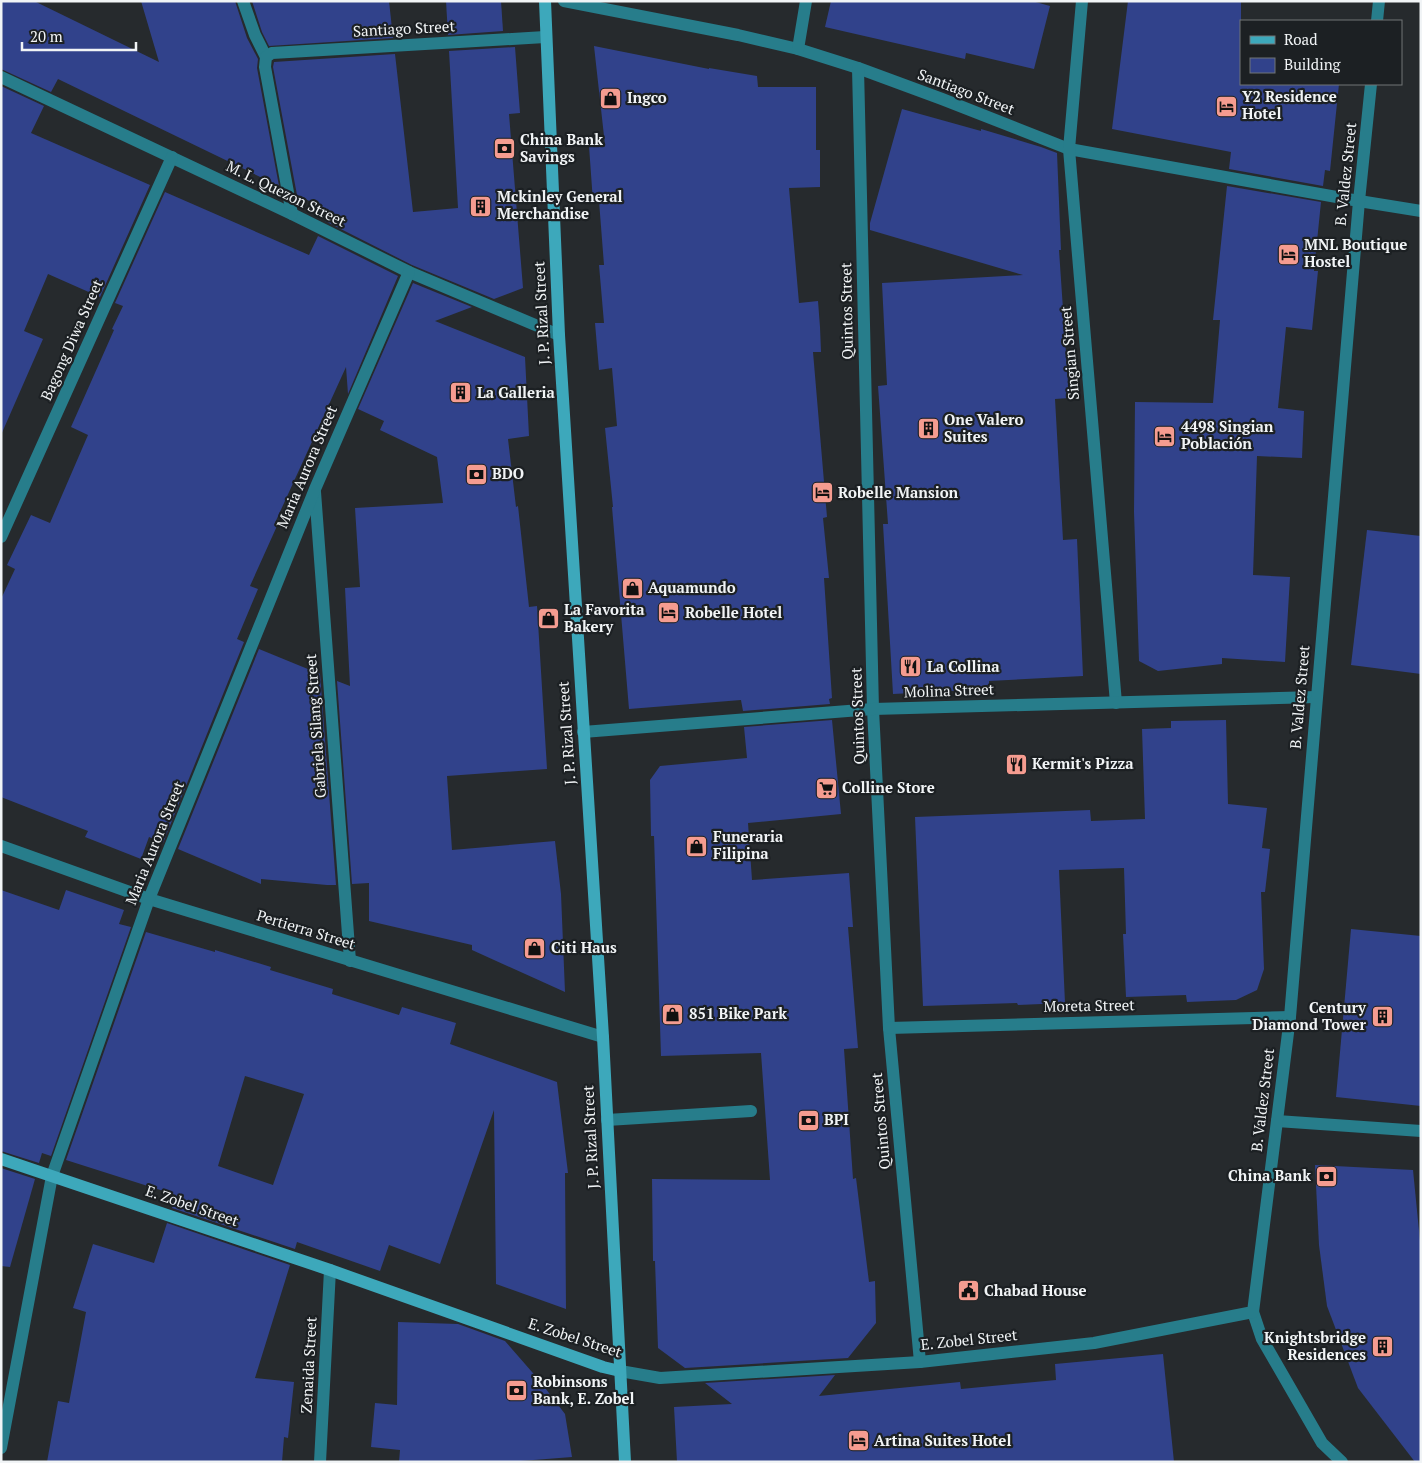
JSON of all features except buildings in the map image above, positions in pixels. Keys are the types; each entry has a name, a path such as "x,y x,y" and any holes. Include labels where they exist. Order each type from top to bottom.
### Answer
{"main road":[{"name":"J. P. Rizal Street","path":"545,1 558,335 603,1037 625,1462"},
{"name":"E. Zobel Street","path":"1,1159 330,1270 603,1367 620,1371"}],"street":[{"path":"243,1 266,57 265,67 292,214"},
{"name":"Santiago Street","path":"564,1 738,35 798,50 858,68 1069,149 1359,202 1421,211"},
{"path":"798,50 806,1"},
{"name":"Singian Street","path":"1082,1 1069,149 1116,703"},
{"path":"1377,20 1379,1"},
{"name":"Santiago Street","path":"266,57 272,52 545,37"},
{"name":"Quintos Street","path":"858,68 873,709 889,1028 920,1362"},
{"name":"M. L. Quezon Street","path":"1,77 292,214 409,272 558,335"},
{"name":"B. Valdez Street","path":"1253,1312 1290,1017 1316,697 1371,85"},
{"name":"Bagong Diwa Street","path":"1,537 172,157"},
{"name":"Maria Aurora Street","path":"1,1448 52,1176 149,899 315,489 409,272"},
{"name":"Gabriela Silang Street","path":"315,489 350,961"},
{"name":"Molina Street","path":"583,732 873,709 1316,697"},
{"name":"Pertierra Street","path":"1,846 149,899 603,1037"},
{"name":"Moreta Street","path":"889,1028 1290,1017"},
{"path":"606,1120 751,1111"},
{"path":"1277,1121 1421,1131"},
{"name":"Zenaida Street","path":"320,1462 330,1270"},
{"path":"1253,1312 1262,1339 1322,1442 1342,1462"},
{"name":"E. Zobel Street","path":"620,1371 660,1378 920,1362 1094,1343 1253,1312"}],"place":[{"name":"Ingco","path":"611,98"},
{"name":"Y2 Residence Hotel","path":"1226,106"},
{"name":"China Bank Savings","path":"504,149"},
{"name":"Mckinley General Merchandise","path":"481,206"},
{"name":"MNL Boutique Hostel","path":"1288,254"},
{"name":"La Galleria","path":"461,393"},
{"name":"One Valero Suites","path":"928,429"},
{"name":"4498 Singian Población","path":"1165,436"},
{"name":"BDO","path":"476,474"},
{"name":"Robelle Mansion","path":"822,493"},
{"name":"Aquamundo","path":"632,588"},
{"name":"Robelle Hotel","path":"669,613"},
{"name":"La Favorita Bakery","path":"548,619"},
{"name":"La Collina","path":"911,667"},
{"name":"Kermit's Pizza","path":"1016,764"},
{"name":"Colline Store","path":"826,788"},
{"name":"Funeraria Filipina","path":"697,846"},
{"name":"Citi Haus","path":"535,948"},
{"name":"851 Bike Park","path":"673,1014"},
{"name":"Century Diamond Tower","path":"1382,1017"},
{"name":"BPI","path":"808,1120"},
{"name":"China Bank","path":"1327,1176"},
{"name":"Chabad House","path":"968,1291"},
{"name":"Knightsbridge Residences","path":"1382,1347"},
{"name":"Robinsons Bank, E. Zobel","path":"517,1391"},
{"name":"Artina Suites Hotel","path":"858,1441"}]}
